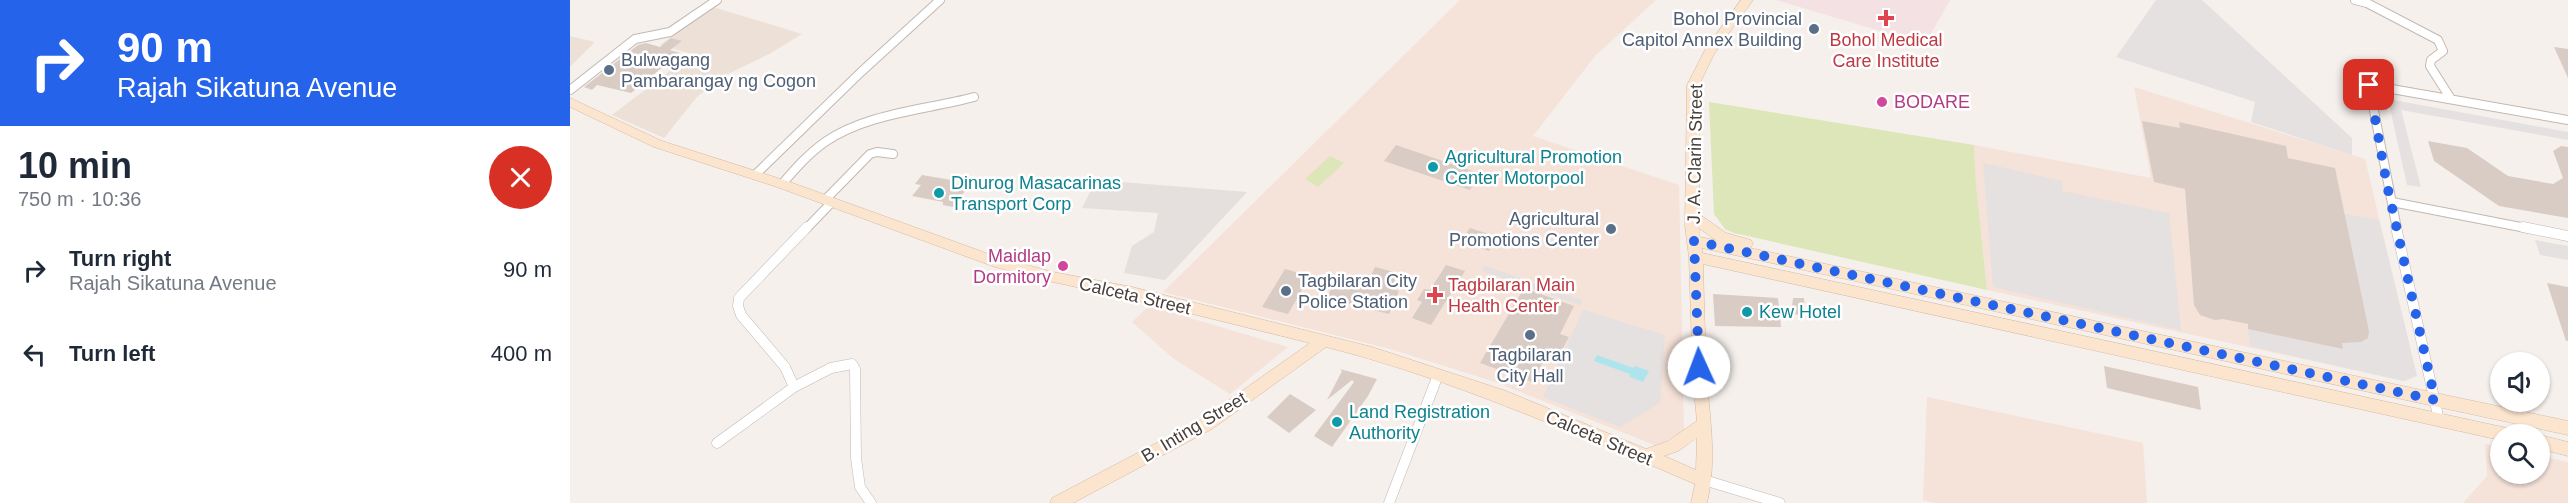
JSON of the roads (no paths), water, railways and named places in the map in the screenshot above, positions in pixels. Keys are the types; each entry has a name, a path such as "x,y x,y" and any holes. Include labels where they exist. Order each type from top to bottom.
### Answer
{"main road":[{"name":"J. A. Clarin Street","path":"1699,503 1704,480 1705,424 1700,381 1696,257 1692,216 1693,85 1709,53 1747,0"},
{"name":"Calceta Street","path":"570,102 658,144 782,184 995,262 1372,353 1501,396 1643,457 1704,480"},
{"path":"1692,216 1722,237 1757,248 1774,258"},
{"path":"1694,241 2568,428"},
{"path":"1696,257 2490,431"},
{"path":"1978,302 1978,319"},
{"name":"B. Inting Street","path":"1058,503 1207,424 1324,341"},
{"path":"2470,408 2474,428"},
{"path":"1643,457 1673,446 1705,424"},
{"path":"2550,444 2568,449"}],"street":[{"path":"570,90 635,39 670,32 717,0"},
{"path":"755,175 940,0"},
{"path":"2355,0 2367,3 2438,40 2442,51 2431,60 2430,66 2451,99"},
{"path":"2439,420 2369,85 2568,120"},
{"path":"782,184 819,146 832,137 887,117 974,97"},
{"path":"794,387 786,368 741,315 738,306 739,298 870,154 877,152 893,154"},
{"path":"2392,202 2568,236"},
{"path":"717,443 794,387 813,379 827,369 847,363 852,364 855,369 856,458 860,487 871,503"},
{"path":"1389,503 1438,375"},
{"path":"1704,480 1780,503"}],"water":[{"path":"1597,355 1633,368 1635,366 1649,371 1643,382 1630,377 1630,374 1594,361"}],"place":[{"name":"Bohol Medical Care Institute","path":"1886,18"},
{"name":"Bohol Provincial Capitol Annex Building","path":"1814,29"},
{"name":"Bulwagang Pambarangay ng Cogon","path":"609,70"},
{"name":"BODARE","path":"1882,102"},
{"name":"Agricultural Promotion Center Motorpool","path":"1433,167"},
{"name":"Dinurog Masacarinas Transport Corp","path":"939,193"},
{"name":"Agricultural Promotions Center","path":"1611,229"},
{"name":"Maidlap Dormitory","path":"1063,266"},
{"name":"Tagbilaran City Police Station","path":"1286,291"},
{"name":"Tagbilaran Main Health Center","path":"1435,295"},
{"name":"Kew Hotel","path":"1747,312"},
{"name":"Tagbilaran City Hall","path":"1530,335"},
{"name":"Land Registration Authority","path":"1337,422"}]}
